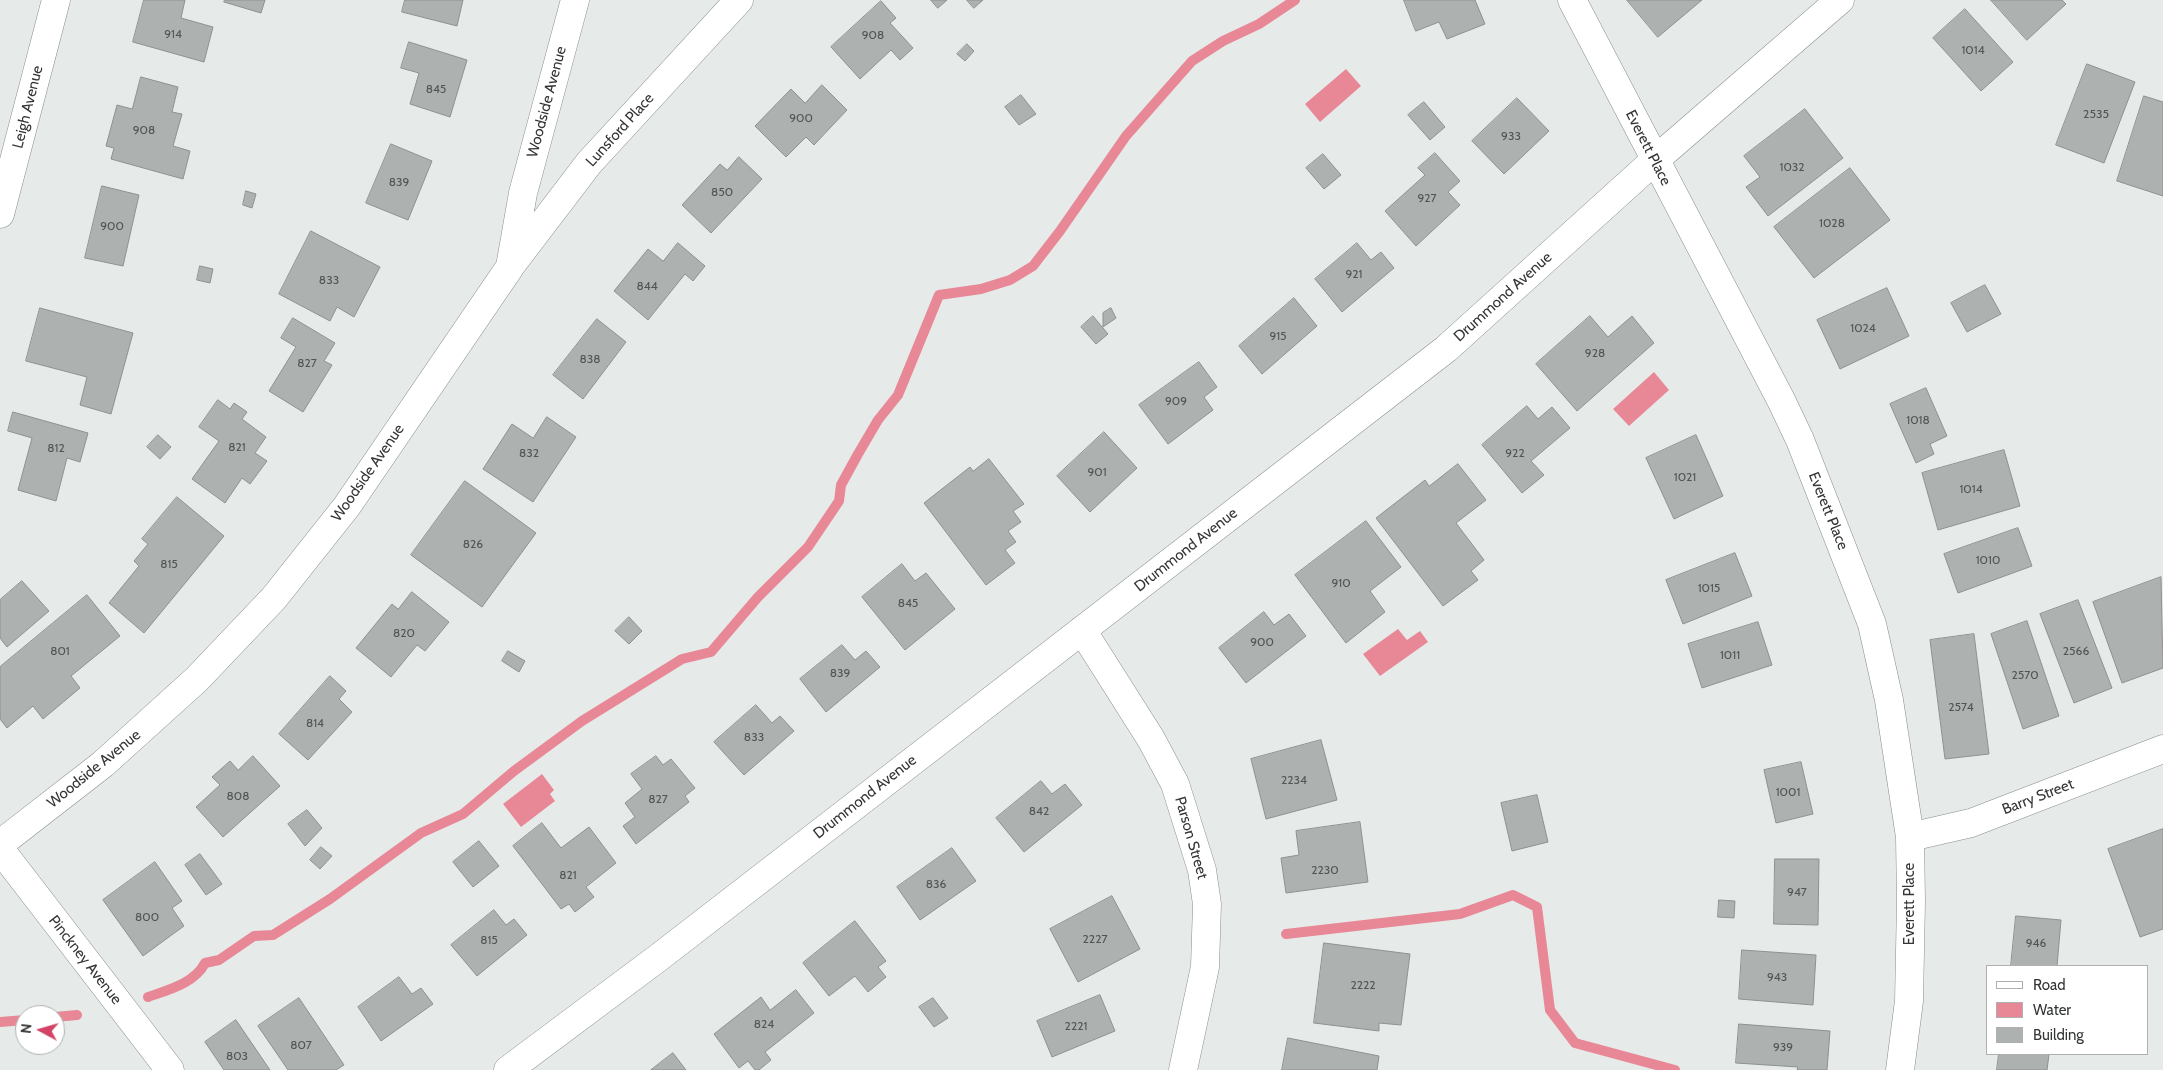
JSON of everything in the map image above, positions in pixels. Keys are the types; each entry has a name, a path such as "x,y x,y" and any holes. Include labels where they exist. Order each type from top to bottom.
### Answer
{"street":[{"name":"Leigh Avenue","path":"0,214 56,0"},
{"name":"Woodside Avenue","path":"0,844 103,764 197,680 274,598 348,506 510,267 522,193 575,0"},
{"name":"Lunsford Place","path":"510,267 589,163 738,0"},
{"name":"Everett Place","path":"1572,0 1792,423 1872,624 1889,700 1910,837 1909,1001 1900,1070"},
{"name":"Drummond Avenue","path":"508,1070 1446,348 1655,160 1840,0"},
{"name":"Parson Street","path":"1082,630 1152,739 1175,784 1202,870 1207,904 1204,967 1183,1070"},
{"name":"Barry Street","path":"1910,837 1970,823 2163,749"},
{"name":"Pinckney Avenue","path":"0,849 170,1070"}],"water":[{"path":"1346,69 1361,86 1320,122 1305,104"},
{"path":"1654,372 1669,390 1629,426 1613,409"},
{"path":"1398,629 1407,640 1420,631 1428,642 1380,676 1363,654"},
{"path":"542,774 554,790 550,794 555,801 521,827 503,804"}],"building":[{"path":"144,0 185,0 181,18 213,27 204,62 133,42"},
{"path":"225,0 265,0 261,13 224,2"},
{"path":"405,0 463,0 457,26 402,12"},
{"path":"931,0 947,0 938,8"},
{"path":"967,0 983,0 974,8"},
{"path":"1404,0 1475,0 1485,24 1447,39 1439,22 1416,31"},
{"path":"1627,0 1702,0 1658,37"},
{"path":"1991,0 2062,0 2066,4 2027,40"},
{"path":"881,1 896,18 890,23 913,48 900,60 891,50 860,79 831,47"},
{"path":"1965,9 2013,62 1981,91 1933,38"},
{"path":"409,42 467,60 450,117 410,104 419,73 401,68"},
{"path":"967,44 974,51 965,61 957,54"},
{"path":"2087,64 2135,82 2104,163 2056,145"},
{"path":"141,77 178,87 172,112 182,114 173,146 190,151 183,179 111,159 114,148 106,146 117,105 132,109"},
{"path":"822,85 847,110 814,145 806,137 786,157 755,126 791,89 805,103"},
{"path":"1021,95 1036,114 1019,125 1005,107"},
{"path":"2144,96 2163,102 2163,196 2117,181"},
{"path":"1517,98 1549,131 1504,174 1472,141"},
{"path":"1424,102 1445,127 1430,140 1408,115"},
{"path":"1805,109 1843,158 1768,216 1746,187 1760,177 1744,156"},
{"path":"391,144 432,161 408,220 366,203"},
{"path":"1435,153 1460,181 1448,192 1460,205 1416,246 1385,211 1425,175 1418,168"},
{"path":"1323,154 1341,175 1324,189 1306,168"},
{"path":"739,157 762,179 711,233 682,205 720,164 727,170"},
{"path":"1850,168 1890,220 1814,278 1774,227"},
{"path":"102,186 139,195 123,266 85,258"},
{"path":"246,191 256,194 252,208 243,205"},
{"path":"311,231 380,267 354,317 337,307 330,321 279,294"},
{"path":"678,243 705,266 693,281 685,274 648,320 614,291 648,249 663,261"},
{"path":"1357,243 1371,260 1381,252 1394,268 1342,312 1315,279"},
{"path":"200,266 213,269 210,283 197,280"},
{"path":"1985,285 2001,314 1967,332 1951,303"},
{"path":"1887,288 1909,336 1840,369 1817,320"},
{"path":"1294,298 1317,326 1262,374 1239,346"},
{"path":"40,308 133,333 111,414 80,405 87,377 26,361"},
{"path":"1111,308 1116,318 1103,327 1103,313"},
{"path":"1093,316 1108,334 1096,344 1081,327"},
{"path":"1590,316 1608,337 1632,316 1654,343 1577,411 1536,364"},
{"path":"293,318 335,343 324,361 332,365 303,412 269,391 296,347 281,338"},
{"path":"597,319 626,342 583,399 553,375"},
{"path":"1199,362 1217,387 1204,397 1213,410 1168,444 1139,405"},
{"path":"1926,388 1947,436 1930,444 1934,454 1916,463 1890,404"},
{"path":"218,400 230,409 234,403 247,412 242,419 266,437 255,453 267,461 250,484 242,478 225,503 192,479 219,441 199,427"},
{"path":"1527,406 1538,419 1552,407 1570,428 1531,461 1544,475 1522,493 1482,445"},
{"path":"13,412 88,433 80,462 67,458 56,501 18,490 32,438 8,431"},
{"path":"547,417 576,437 533,502 483,469 512,424 533,438"},
{"path":"1104,432 1137,468 1090,512 1057,476"},
{"path":"158,435 171,447 160,459 147,447"},
{"path":"1696,435 1723,496 1674,519 1646,458"},
{"path":"2004,450 2020,506 1938,530 1922,473"},
{"path":"989,459 1024,504 1013,511 1021,522 1008,531 1016,542 1005,550 1015,563 986,585 924,503 970,467 973,471"},
{"path":"1458,464 1486,500 1456,523 1484,560 1471,571 1478,580 1443,606 1376,518 1425,480 1429,486"},
{"path":"465,481 536,533 482,607 411,555"},
{"path":"177,497 224,536 144,633 109,603 139,566 134,561 148,544 142,539"},
{"path":"1366,521 1401,567 1370,591 1385,612 1346,643 1295,575"},
{"path":"2018,528 2032,566 1958,593 1944,554"},
{"path":"1735,553 1752,596 1683,624 1666,580"},
{"path":"902,564 915,581 926,573 955,609 905,650 862,597"},
{"path":"2161,577 2163,668 2122,683 2093,602"},
{"path":"22,581 49,611 7,647 0,638 0,600"},
{"path":"412,592 449,622 425,651 417,645 391,677 356,648 392,604 398,609"},
{"path":"87,595 120,636 71,676 80,688 43,719 33,706 7,728 0,719 0,667"},
{"path":"2078,600 2112,688 2074,703 2040,614"},
{"path":"1264,612 1274,625 1289,614 1306,636 1246,683 1219,648"},
{"path":"629,617 642,631 629,644 615,631"},
{"path":"2027,621 2059,716 2023,729 1991,634"},
{"path":"1758,622 1772,665 1702,688 1688,644"},
{"path":"1974,634 1989,754 1945,759 1930,640"},
{"path":"842,645 855,660 866,651 880,667 826,712 800,679"},
{"path":"508,651 525,661 519,672 502,661"},
{"path":"330,676 346,691 339,699 352,712 308,760 279,734"},
{"path":"756,705 772,723 780,716 794,731 744,775 714,742"},
{"path":"1321,740 1337,800 1266,819 1251,759"},
{"path":"253,756 280,786 223,837 196,807 220,785 212,777 230,761 238,770"},
{"path":"656,756 663,765 671,759 695,788 685,796 689,802 636,844 623,826 635,817 625,803 642,789 631,774"},
{"path":"1801,762 1813,814 1776,823 1764,770"},
{"path":"1041,781 1052,794 1065,784 1082,805 1024,852 996,818"},
{"path":"1537,795 1548,842 1512,851 1501,803"},
{"path":"307,810 322,828 305,846 288,824"},
{"path":"1360,822 1368,882 1286,893 1281,858 1299,855 1296,831"},
{"path":"542,823 561,848 589,827 616,863 586,887 594,897 575,912 569,904 561,909 513,846"},
{"path":"2163,829 2163,929 2140,937 2108,849"},
{"path":"479,841 499,866 473,887 453,862"},
{"path":"321,847 332,856 320,869 310,860"},
{"path":"952,848 976,881 920,920 897,887"},
{"path":"200,854 222,884 206,895 185,865"},
{"path":"1775,859 1819,859 1818,925 1774,924"},
{"path":"155,862 182,901 172,908 184,926 143,956 103,900"},
{"path":"1112,896 1140,949 1078,982 1050,929"},
{"path":"1719,900 1735,901 1734,918 1718,917"},
{"path":"494,910 506,925 514,919 527,935 477,976 451,945"},
{"path":"2016,916 2061,920 2057,965 2011,965"},
{"path":"855,921 886,961 878,967 886,977 868,992 855,976 829,996 803,963"},
{"path":"1324,943 1410,954 1401,1025 1379,1023 1379,1031 1314,1023"},
{"path":"1742,950 1816,955 1813,1005 1739,999"},
{"path":"399,977 412,994 421,988 433,1004 381,1041 358,1007"},
{"path":"796,990 814,1013 765,1052 771,1060 759,1070 755,1070 748,1061 739,1068 714,1034 761,997 770,1010"},
{"path":"1100,995 1115,1031 1052,1057 1037,1021"},
{"path":"299,998 344,1065 336,1070 288,1070 258,1026"},
{"path":"933,998 948,1018 934,1027 919,1007"},
{"path":"236,1020 270,1070 224,1070 205,1042"},
{"path":"1739,1024 1830,1031 1827,1070 1797,1070 1798,1067 1736,1063"},
{"path":"1288,1038 1379,1056 1377,1070 1282,1070"},
{"path":"673,1053 686,1070 651,1070"},
{"path":"1999,1055 2049,1055 2047,1070 1997,1070"}],"waterway":[{"path":"148,997 188,981 195,976 205,963 219,960 254,936 273,935 330,899 421,833 463,814 514,771 582,721 682,659 711,652 758,597 808,547 839,501 841,485 858,454 878,420 898,395 939,295 981,289 1010,280 1033,266 1060,231 1126,136 1192,61 1223,41 1259,24 1295,0"},
{"path":"1286,934 1460,914 1513,895 1537,907 1550,1010 1575,1043 1675,1070"},
{"path":"65,1016 77,1015"},
{"path":"0,1022 15,1021"}]}
